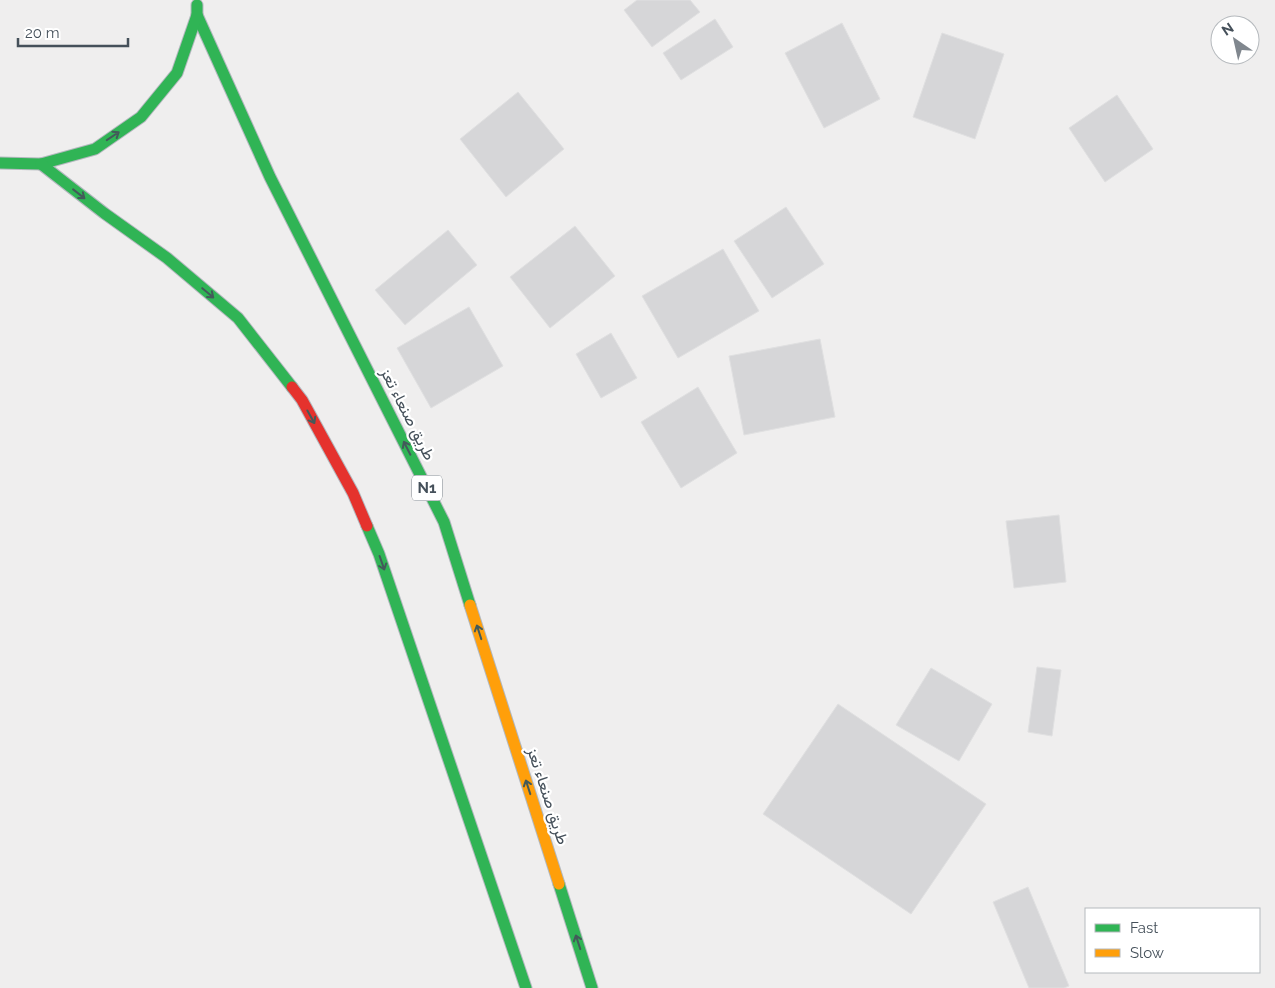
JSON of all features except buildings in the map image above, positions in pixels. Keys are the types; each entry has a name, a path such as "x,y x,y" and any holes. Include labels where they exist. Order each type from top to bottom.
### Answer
{"highway":[{"path":"0,163 40,164 95,149 141,117 176,73 197,15 197,0"},
{"name":"طريق صنعاء تعز","path":"197,15 270,177 444,522 592,988"},
{"path":"40,164 167,258 238,318 302,400 354,493 379,554 526,988"}],"traffic: fast":[{"path":"0,163 41,164 95,149 141,117 177,73 197,15 197,5"},
{"path":"197,15 270,177 444,522 470,605"},
{"path":"41,164 104,213 167,258 238,318 292,387"},
{"path":"367,526 379,554 526,988"},
{"path":"559,884 592,988"}],"traffic: slow":[{"path":"470,605 559,884"}],"traffic: jam":[{"path":"292,387 302,400 353,493 367,526"}]}
